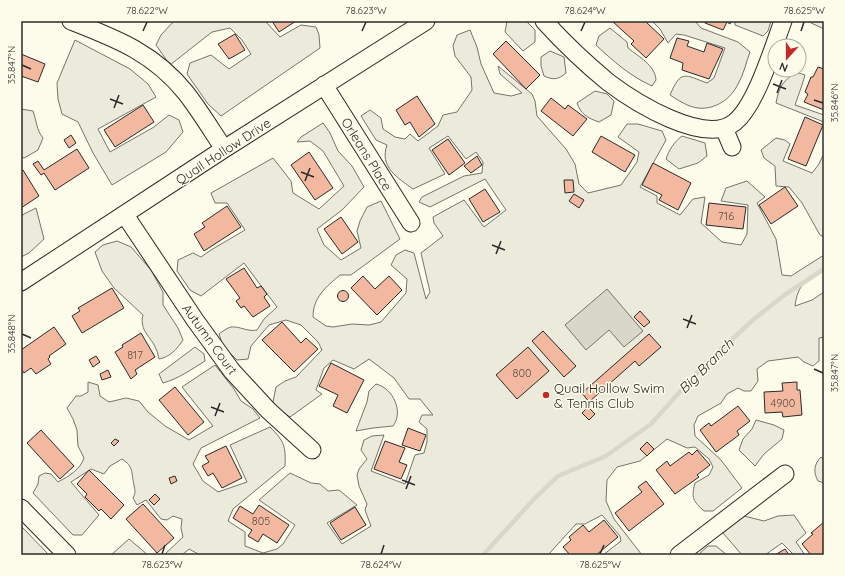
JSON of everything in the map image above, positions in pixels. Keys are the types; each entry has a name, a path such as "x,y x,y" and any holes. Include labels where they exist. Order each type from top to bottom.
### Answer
{"street":[{"path":"71,21 134,48 172,77 187,94 224,149"},
{"name":"Quail Hollow Drive","path":"21,282 224,149 426,21"},
{"path":"544,21 572,50 610,83 669,119 699,129 711,130 724,128 735,123 745,110 759,84 783,21"},
{"name":"Orleans Place","path":"324,85 411,222"},
{"path":"724,128 732,147"},
{"name":"Autumn Court","path":"125,215 195,320 232,370 268,410 312,450"},
{"path":"680,555 785,474"},
{"path":"21,508 67,555"}],"shaded area":[{"path":"174,21 265,21 280,37 301,25 316,27 319,35 320,48 221,116 208,104 187,74 190,63 211,55 229,69 251,54 242,40 230,28 212,32 170,65 156,45 161,35"},
{"path":"507,21 526,21 535,30 535,42 523,51 505,32"},
{"path":"652,21 695,21 701,28 738,42 750,52 742,76 735,89 727,99 710,107 698,108 683,103 670,95 677,81 684,76 689,76 707,83 714,78 725,48 684,35 676,34 668,43 660,29"},
{"path":"735,21 771,21 768,31 763,36 735,25"},
{"path":"807,21 824,21 824,29"},
{"path":"610,28 627,42 628,48 646,62 653,70 656,80 652,86 636,78 622,68 596,45 599,36"},
{"path":"470,30 477,47 481,64 494,93 511,96 522,93 500,74 498,66 532,94 535,101 537,116 566,149 575,164 579,184 588,193 621,185 637,162 639,152 618,137 627,124 638,124 662,131 666,140 640,187 657,196 657,203 680,215 693,199 705,197 701,223 722,242 741,245 747,234 748,205 721,201 726,188 747,181 765,197 757,203 776,239 782,275 791,276 824,255 824,269 804,283 798,292 795,306 812,300 824,292 824,337 819,338 819,361 813,366 804,362 798,357 768,361 757,369 758,381 751,391 744,391 738,388 727,394 721,403 698,416 694,425 695,436 721,460 742,488 713,511 704,511 695,502 693,492 695,483 709,475 713,467 709,459 695,447 687,448 667,439 640,461 617,467 607,480 606,501 614,519 642,555 603,555 621,541 620,536 602,515 585,524 576,524 548,555 200,555 189,549 182,555 164,555 183,537 181,528 182,519 173,516 167,520 161,519 146,500 137,505 133,498 135,492 131,470 129,465 122,459 110,466 104,474 91,469 71,482 99,515 82,535 73,535 33,493 38,484 39,476 45,473 51,474 58,482 74,472 80,466 84,458 78,446 77,430 67,408 76,396 81,396 88,392 88,382 98,385 100,396 109,402 126,398 139,401 148,412 165,426 189,440 213,426 182,387 215,365 234,389 241,401 253,409 260,418 201,448 193,464 203,481 218,492 247,482 230,445 270,427 283,444 285,466 233,509 228,521 245,532 245,546 263,553 277,549 283,544 295,525 259,500 290,473 311,483 320,484 328,491 339,490 357,505 327,523 342,544 371,526 365,510 367,504 359,486 357,475 359,469 367,459 361,450 364,440 372,436 384,435 371,471 405,484 415,455 424,453 427,442 427,429 419,422 422,415 433,415 420,399 409,399 394,378 369,359 354,369 333,360 324,368 316,390 322,394 290,417 278,409 273,402 276,387 285,381 296,377 322,350 318,342 301,325 286,320 269,325 251,346 248,359 237,360 223,346 219,334 231,327 257,330 264,319 277,307 244,263 201,296 190,290 177,271 178,260 193,253 201,257 245,230 227,203 215,203 211,193 273,158 291,181 293,193 319,209 344,186 323,151 310,141 297,142 301,137 323,123 330,133 338,151 352,166 364,187 342,210 317,229 324,245 341,260 361,248 357,231 360,221 367,207 381,201 400,239 351,275 340,275 321,293 315,304 313,317 326,326 333,327 352,324 369,325 381,322 406,293 407,279 391,265 396,255 405,250 414,253 426,299 430,292 421,253 443,236 434,223 433,217 464,200 484,227 506,210 485,179 430,207 419,202 422,197 464,176 482,173 483,162 476,152 466,159 448,136 429,148 445,174 413,189 401,181 391,171 386,160 385,153 387,145 376,140 361,116 370,110 381,118 383,129 395,137 405,139 410,134 418,141 438,126 443,115 457,112 472,90 471,77 455,56 453,46 457,35"},
{"path":"75,40 130,69 148,84 156,97 98,129 110,152 154,127 169,115 179,120 183,132 166,152 112,185 93,153 78,122 62,114 58,99 57,83"},
{"path":"550,51 564,57 566,73 553,79 544,76 541,66 541,57"},
{"path":"804,78 795,105 824,115 824,122 776,103 778,93 787,79"},
{"path":"595,91 607,94 614,101 611,115 599,122 585,115 580,110 577,103"},
{"path":"21,109 33,111 38,128 43,138 38,150 24,158 21,157"},
{"path":"682,136 705,143 707,156 698,163 679,169 666,159 672,146"},
{"path":"776,138 785,140 790,144 783,161 812,173 819,164 824,153 824,237 820,235 802,203 789,187 776,186 775,166 764,158 761,150"},
{"path":"36,208 44,239 29,253 21,257 21,217"},
{"path":"117,241 131,247 151,270 163,292 163,305 178,328 183,340 173,352 163,358 159,359 154,344 144,329 142,321 143,315 114,288 102,271 95,252 103,245"},
{"path":"607,289 643,331 624,347 609,330 586,350 565,325"},
{"path":"195,347 204,354 205,361 179,376 163,383 159,374"},
{"path":"376,384 382,386 392,395 397,408 396,420 393,426 356,431 367,402 369,391"},
{"path":"756,420 774,425 784,430 782,439 764,454 755,466 739,450 743,439 752,429"},
{"path":"821,457 824,460 824,483 818,481 815,474 817,462"},
{"path":"794,515 806,533 796,542 805,555 794,555 782,543 765,555 742,555 723,533 744,516 764,521 778,516"},
{"path":"21,526 49,555 21,555"},
{"path":"129,539 148,555 111,555"},
{"path":"708,546 716,546 727,555 701,555 700,553"}],"building":[{"path":"272,21 296,21 279,32"},
{"path":"612,21 645,21 664,39 646,58 631,44 634,41"},
{"path":"705,21 731,21 730,24 727,22 723,30 705,23"},
{"path":"235,34 245,50 229,59 218,44"},
{"path":"677,38 689,41 687,46 704,52 707,43 723,49 709,79 682,70 683,63 670,58"},
{"path":"506,41 540,75 526,89 493,54"},
{"path":"21,54 45,64 38,82 21,76"},
{"path":"818,67 824,69 824,110 804,102 808,94 805,92 811,77 813,77"},
{"path":"417,96 435,124 419,137 410,122 405,125 396,110"},
{"path":"551,98 565,109 568,105 587,119 573,136 541,111"},
{"path":"143,105 154,122 115,147 104,130"},
{"path":"805,117 823,125 806,166 788,159"},
{"path":"71,135 76,143 69,148 64,140"},
{"path":"601,136 635,155 625,172 592,152"},
{"path":"448,139 465,163 449,175 432,150"},
{"path":"77,149 89,168 55,190 44,173 41,175 33,164 38,161 44,170"},
{"path":"309,152 333,188 315,200 291,165"},
{"path":"477,156 482,165 471,173 464,166"},
{"path":"653,163 691,183 678,210 659,200 662,195 642,185"},
{"path":"23,170 39,196 21,208 21,171"},
{"path":"564,180 573,180 574,192 565,193"},
{"path":"785,187 798,206 771,224 759,205"},
{"path":"485,189 500,212 483,222 469,199"},
{"path":"574,194 584,200 579,208 569,201"},
{"path":"709,203 746,207 743,229 706,225"},
{"path":"227,206 241,227 204,251 194,234 205,227 202,223"},
{"path":"341,217 358,242 342,254 324,229"},
{"path":"244,268 257,288 261,286 267,294 264,297 270,306 253,317 244,306 241,308 236,301 240,298 226,279"},
{"path":"363,276 375,289 389,276 402,290 377,315 351,288"},
{"path":"112,288 124,308 82,333 72,316 80,311 78,308"},
{"path":"343,290 347,292 349,296 347,300 343,302 339,300 337,296 339,292"},
{"path":"640,311 650,322 644,327 634,317"},
{"path":"282,322 301,343 306,338 318,349 294,372 262,340"},
{"path":"54,327 66,344 49,356 50,357 48,359 51,364 36,374 31,368 24,373 21,369 21,350"},
{"path":"543,331 576,366 564,377 532,341"},
{"path":"141,333 155,357 135,370 137,374 131,379 115,352 123,347 122,345"},
{"path":"649,334 661,347 639,366 635,361 589,402 582,393"},
{"path":"528,347 549,371 517,399 496,375"},
{"path":"96,356 100,362 93,367 89,360"},
{"path":"331,363 364,380 347,413 333,406 338,395 319,386"},
{"path":"108,370 111,377 102,380 100,374"},
{"path":"797,382 797,390 800,390 802,415 783,417 782,412 765,413 764,392 783,391 782,383"},
{"path":"175,387 204,422 188,435 159,400"},
{"path":"738,406 750,421 737,431 739,435 716,452 700,430 709,423 711,426"},
{"path":"588,407 595,414 589,420 582,413"},
{"path":"408,428 426,435 420,451 402,445"},
{"path":"41,430 74,466 60,479 27,443"},
{"path":"115,439 119,441 114,446 111,443"},
{"path":"385,441 405,448 399,462 407,465 401,479 374,469"},
{"path":"647,442 654,449 647,456 640,449"},
{"path":"226,446 242,478 222,488 213,473 208,476 202,466 209,462 205,456"},
{"path":"697,450 710,465 697,475 699,477 675,494 656,470 667,461 670,466 689,452 692,455"},
{"path":"89,470 124,505 111,519 101,509 99,511 85,497 87,494 77,484"},
{"path":"175,476 177,481 171,484 169,478"},
{"path":"646,481 664,504 629,531 615,513 642,492 638,487"},
{"path":"155,494 160,499 154,505 149,500"},
{"path":"143,504 174,538 157,553 126,519"},
{"path":"259,505 289,525 277,543 263,534 258,542 248,536 252,530 233,518 240,506 253,514"},
{"path":"355,507 366,525 341,540 330,523"},
{"path":"604,520 618,537 596,555 570,555 563,547 571,540 569,537 583,525 589,532"},
{"path":"824,522 824,555 811,555 802,544 813,534 811,533"},
{"path":"785,549 789,555 775,555"}],"waterway":[{"name":"Big Branch","path":"483,555 535,498 558,476 606,456 651,424 703,366 753,320 783,296 824,269"}],"place":[{"name":"Quail Hollow Swim & Tennis Club","path":"546,395"}]}
